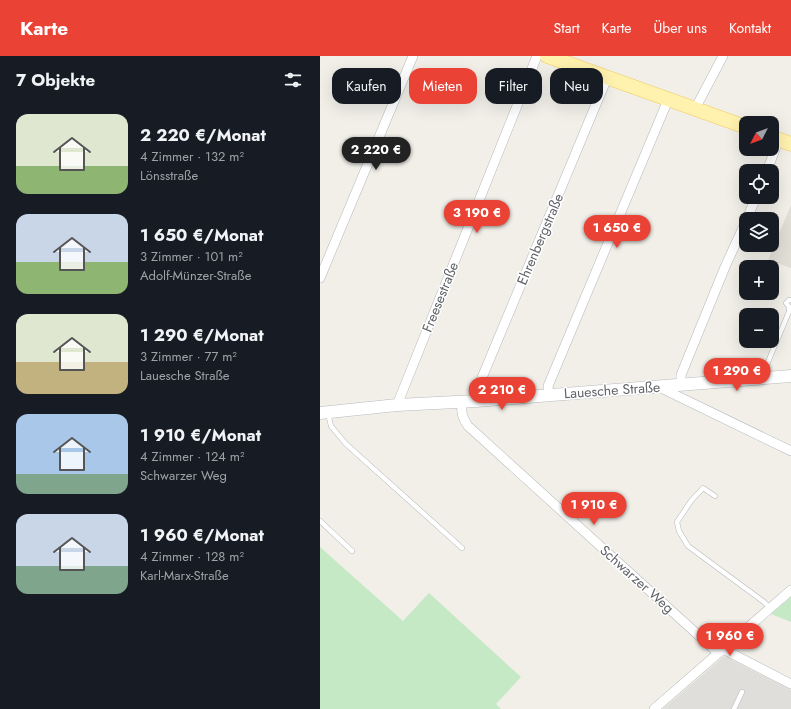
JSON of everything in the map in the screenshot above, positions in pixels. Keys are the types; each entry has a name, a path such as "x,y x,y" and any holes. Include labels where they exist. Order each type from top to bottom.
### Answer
{"main road":[{"path":"547,56 739,125"}],"street":[{"path":"320,278 413,56"},
{"name":"Freesestraße","path":"397,405 537,56"},
{"path":"695,109 723,56"},
{"name":"Ehrenbergstraße","path":"476,401 476,392 607,78"},
{"path":"549,395 548,386 668,100"},
{"path":"769,164 781,140"},
{"path":"681,385 681,375 739,236"},
{"name":"Lauesche Straße","path":"324,413 397,405 476,401 791,376"},
{"path":"659,386 791,451"},
{"name":"Schwarzer Weg","path":"462,402 464,420 468,426 721,651 791,684"},
{"path":"654,709 791,590"}],"lane":[{"path":"765,378 765,369 790,309 786,303 791,300"},
{"name":"Lauesche Straße","path":"324,413 331,426 346,444 462,548"},
{"path":"714,496 703,488 691,501 677,522 678,531 688,546 770,608"},
{"path":"320,521 352,551"},
{"path":"735,709 742,692"}],"shaded area":[{"path":"791,205 791,268 779,264 779,260 768,260 771,252 779,252 779,234"},
{"path":"724,656 791,690 791,709 663,709"}],"green space":[{"path":"320,547 403,621 429,593 521,677 496,704 501,709 320,709"},
{"path":"791,597 791,622 771,614"}]}
